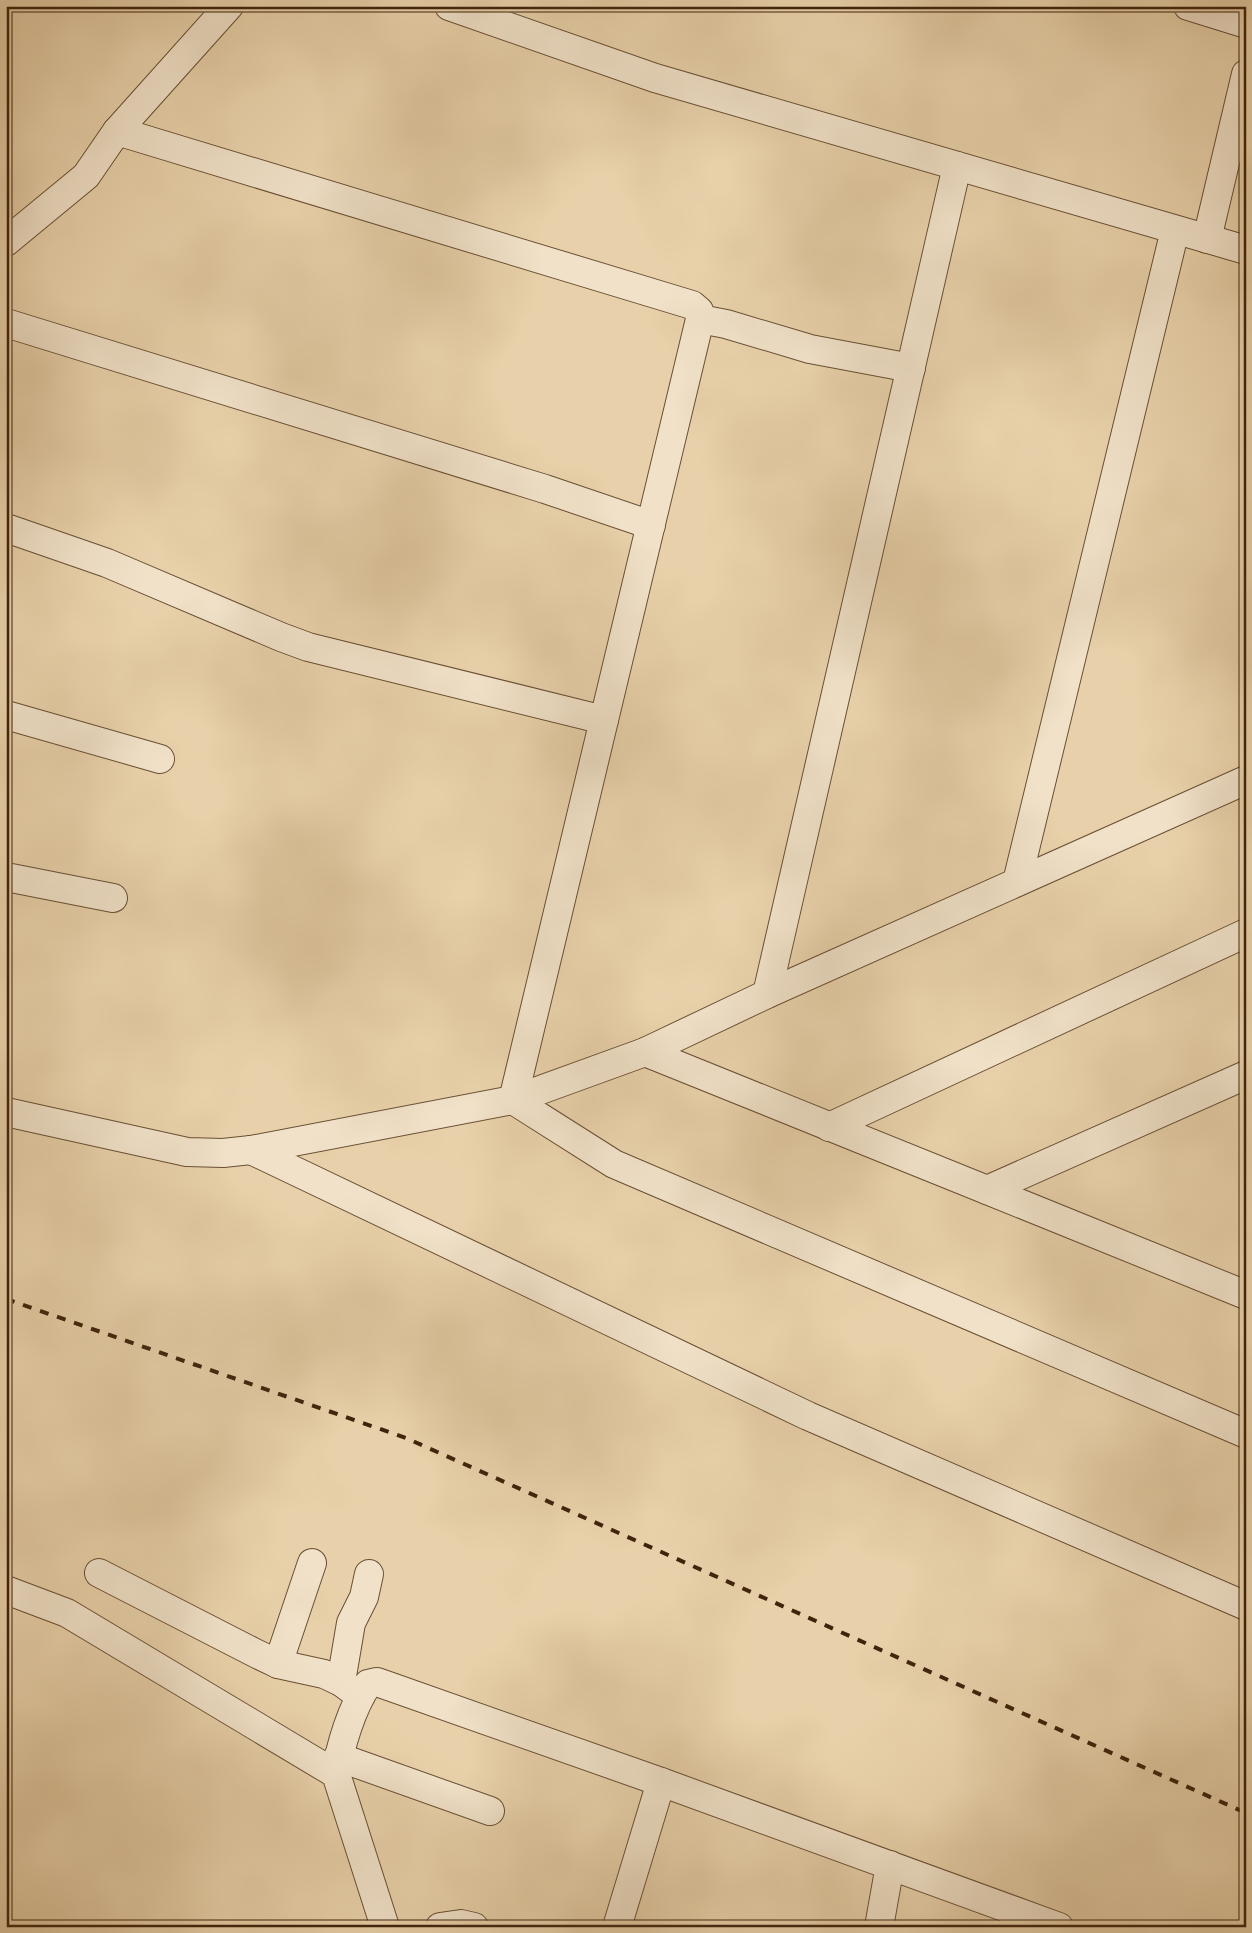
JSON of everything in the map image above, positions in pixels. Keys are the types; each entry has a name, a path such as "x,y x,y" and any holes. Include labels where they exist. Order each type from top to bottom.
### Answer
{"street":[{"path":"6,242 86,176 117,131 229,6"},
{"path":"448,6 655,78 1246,250"},
{"path":"1188,6 1246,24"},
{"path":"1207,238 1246,74"},
{"path":"117,131 692,305 699,311 700,319 514,1100"},
{"path":"767,994 957,166"},
{"path":"1017,882 1175,230"},
{"path":"700,319 726,324 810,349 911,368"},
{"path":"6,323 535,486 650,525"},
{"path":"6,528 107,563 308,647 604,720"},
{"path":"6,715 160,758"},
{"path":"6,1112 187,1152 223,1153 251,1150 514,1100 645,1052 767,994 1246,780"},
{"path":"6,878 114,898"},
{"path":"829,1127 1246,933"},
{"path":"645,1052 1246,1295"},
{"path":"986,1190 1246,1074"},
{"path":"514,1100 614,1164 1246,1434"},
{"path":"251,1150 808,1416 1246,1606"},
{"path":"278,1664 312,1563"},
{"path":"99,1573 278,1664 324,1674 351,1689 377,1682 661,1782 1059,1927"},
{"path":"369,1574 364,1597 351,1624 351,1689 337,1765 385,1927"},
{"path":"6,1590 66,1613 337,1765 490,1811"},
{"path":"617,1927 661,1782"},
{"path":"879,1927 890,1866"},
{"path":"440,1927 461,1924 474,1927"}],"railway":[{"path":"6,1299 406,1438 1246,1813"}]}
